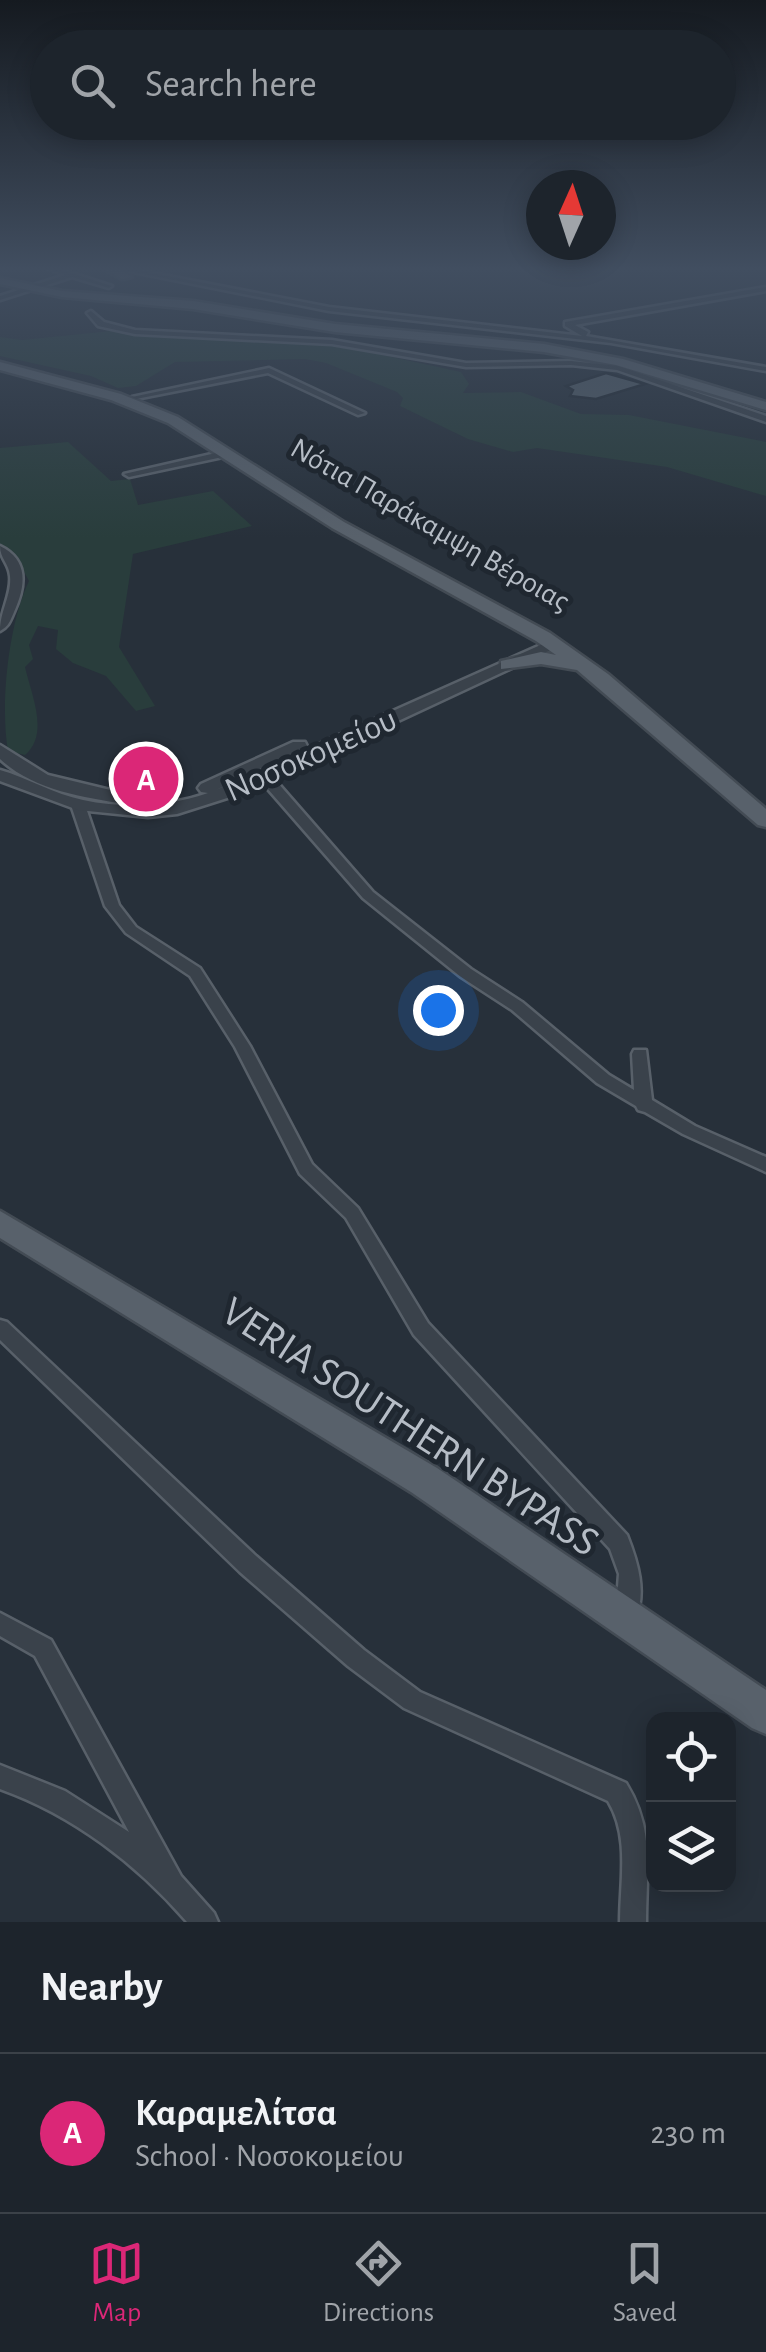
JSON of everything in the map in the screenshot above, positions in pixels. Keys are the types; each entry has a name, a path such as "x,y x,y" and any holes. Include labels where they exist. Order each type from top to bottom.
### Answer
{"main road":[{"path":"601,359 766,404"},
{"name":"Νότια Παράκαμψη Βέροιας","path":"0,362 136,397 188,418 666,710 697,741 733,788"},
{"name":"Νότια Παράκαμψη Βέροιας","path":"0,362 140,405 229,453 338,525 554,639 766,820"},
{"path":"500,612 515,636 500,662"},
{"path":"500,662 541,658 584,666"},
{"name":"VERIA SOUTHERN BYPASS","path":"0,1224 424,1480 626,1622 766,1714"}],"street":[{"path":"429,359 466,365 571,363 618,368 766,419"},
{"path":"710,359 766,368"},
{"path":"136,397 270,370 361,413"},
{"path":"129,474 229,453"},
{"path":"0,550 19,571 20,582 0,627"},
{"name":"Νοσοκομείου","path":"0,750 20,768 89,792 125,799 176,797 202,790 554,639"},
{"name":"Νοσοκομείου","path":"0,776 78,805 148,812 177,808 265,777 500,662"},
{"path":"265,777 368,894 466,974 517,1006 602,1079 644,1106 765,1163"},
{"path":"78,805 112,906 130,930 195,972 242,1046 306,1169 352,1214 421,1329 620,1543 630,1574 626,1622"},
{"path":"640,1054 644,1106"},
{"path":"0,1328 248,1564 356,1658 412,1700 617,1792 632,1812 637,1839 633,1922"},
{"path":"2,1624 43,1648 171,1885"},
{"path":"0,1777 78,1809 171,1885 205,1922"}],"green space":[{"path":"12,359 399,359 461,372 469,384 463,393 521,392 581,414 629,415 766,442 766,496 667,467 537,448 513,452 468,439 400,406 403,398 397,392 326,363 305,359 175,362 136,386 118,388 91,376"},
{"path":"68,442 111,481 130,479 138,505 213,491 252,526 133,554 119,647 155,706 136,711 106,676 73,663 56,649 58,630 38,626 29,645 33,659 25,667 38,725 25,755 8,751 5,712 11,642 29,581 15,555 0,546 0,448"}],"building":[{"path":"606,373 645,384 596,399 570,396 573,390 566,386"},
{"path":"159,755 172,772 142,779 129,764"}],"place":[{"name":"Καραμελίτσα","path":"146,779"}]}
